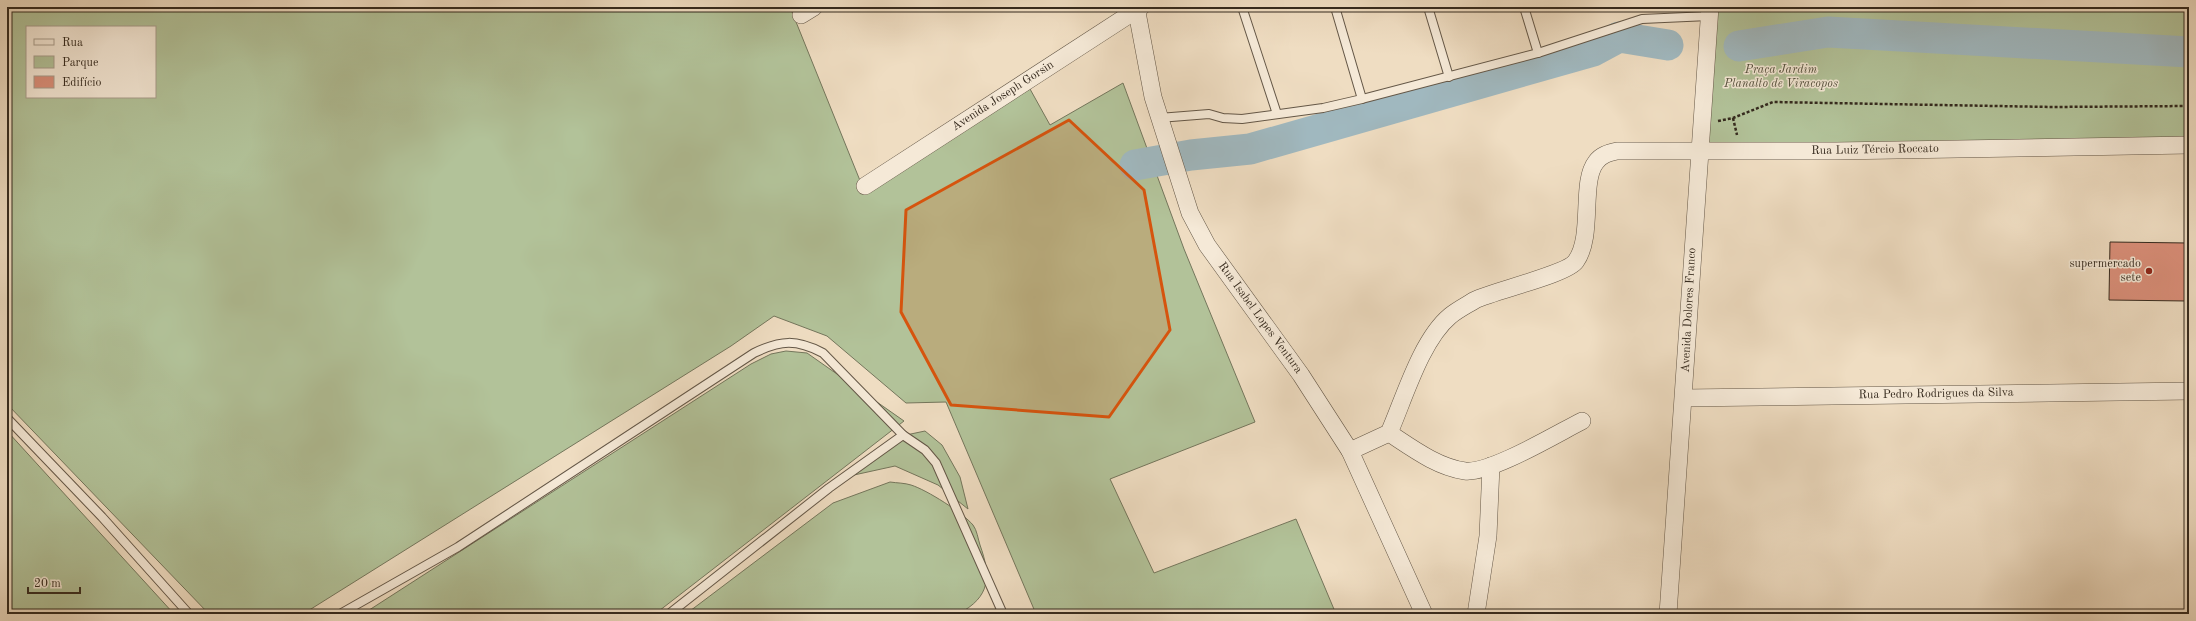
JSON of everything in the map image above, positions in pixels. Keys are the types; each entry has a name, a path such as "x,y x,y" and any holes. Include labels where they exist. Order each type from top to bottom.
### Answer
{"street":[{"name":"Rua Isabel Lopes Ventura","path":"1138,8 1159,118 1190,213 1207,245 1301,375 1350,451 1424,614"},
{"name":"Avenida Joseph Gorsin","path":"865,186 1138,8"},
{"name":"Avenida Dolores Franco","path":"1668,614 1684,398 1699,151 1710,12"},
{"name":"Rua Luiz Tércio Roccato","path":"1389,433 1430,337 1450,316 1476,300 1556,272 1576,263 1585,243 1588,192 1595,162 1603,154 1617,151 2189,145"},
{"name":"Rua Pedro Rodrigues da Silva","path":"1684,398 2189,391"},
{"path":"1350,451 1389,433 1418,453 1447,466 1466,471 1491,466 1582,421"},
{"path":"1476,614 1488,536 1491,466"}],"lane":[{"path":"1242,7 1277,114"},
{"path":"1335,7 1362,99"},
{"path":"1428,7 1449,77"},
{"path":"1524,7 1538,53"},
{"path":"1159,118 1209,114 1222,118 1242,119 1323,108 1538,53 1642,19 1710,12"},
{"path":"340,614 458,547 754,353 772,344 806,344 823,353 903,435 925,450 936,463 1003,614"},
{"path":"7,418 102,517 189,614"},
{"path":"669,614 829,488 903,435"}],"path":[{"path":"1713,122 1733,118 1773,102 2060,107 2189,106"},
{"path":"1733,118 1738,140"}],"highlighted area":[{"path":"1069,120 1144,190 1170,330 1109,417 951,405 901,312 906,210"}],"green space":[{"path":"7,7 790,7 863,188 1030,89 1050,125 1123,83 1184,249 1255,422 1110,479 1154,573 1296,519 1336,614 1036,614 946,402 906,403 827,336 774,316 731,346 303,614 209,614 7,404"},
{"name":"Praça Jardim Planalto de Viracopos","path":"1717,7 2189,7 2189,137 1706,146"},
{"path":"786,351 807,353 904,421 655,614 363,614 751,364 771,354"},
{"path":"7,431 174,614 7,614"},
{"path":"925,431 942,445 960,477 968,509 938,485 895,466 854,475 906,435"},
{"path":"890,482 909,484 926,492 953,508 973,525 984,556 987,576 986,585 982,593 969,607 958,614 686,614 833,503"}],"building":[{"name":"supermercado sete","path":"2110,242 2188,243 2187,301 2109,300"}],"waterway":[{"path":"1739,46 1828,32 2189,52"},
{"path":"1135,165 1191,155 1250,149 1593,51 1619,37 1668,45"}],"place":[{"name":"supermercado sete","path":"2149,271"}]}
